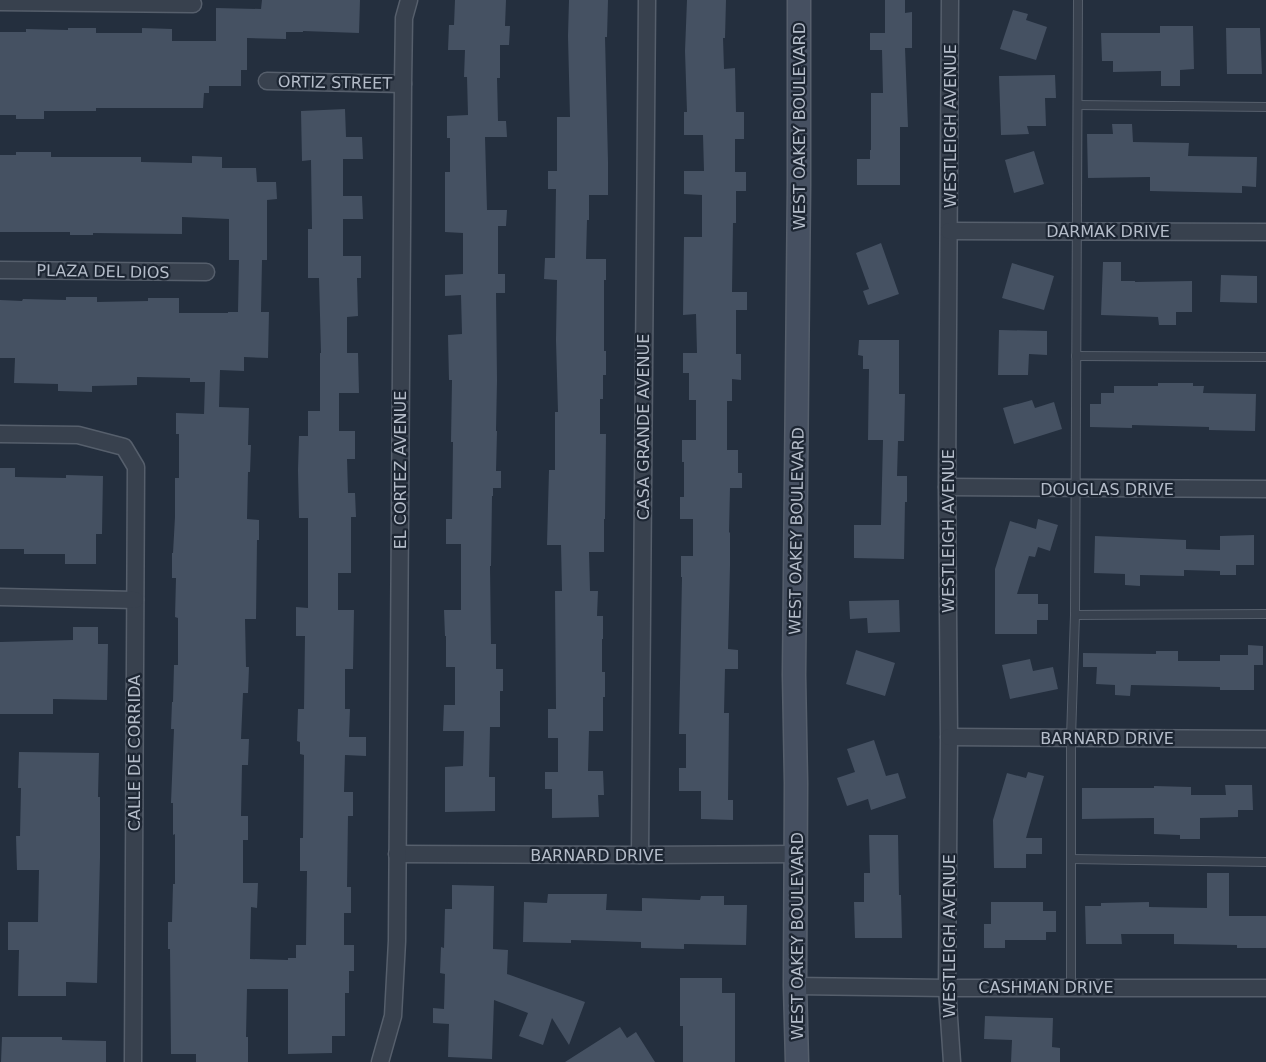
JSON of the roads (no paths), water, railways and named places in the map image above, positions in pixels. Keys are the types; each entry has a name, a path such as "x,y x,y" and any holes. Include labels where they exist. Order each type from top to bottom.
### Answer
{"main road":[{"name":"WEST OAKEY BOULEVARD","path":"797,1062 794,665 799,239 799,0"}],"street":[{"name":"EL CORTEZ AVENUE","path":"380,1062 393,1016 396,941 403,84 404,18 409,0"},
{"name":"CASA GRANDE AVENUE","path":"640,855 647,0"},
{"name":"WESTLEIGH AVENUE","path":"950,0 947,487 949,737 947,988 952,1062"},
{"path":"0,2 193,4"},
{"name":"ORTIZ STREET","path":"267,81 403,84"},
{"name":"DARMAK DRIVE","path":"949,231 1266,232"},
{"name":"PLAZA DEL DIOS","path":"0,270 206,272"},
{"name":"CALLE DE CORRIDA","path":"0,434 78,435 124,446 136,467 133,1062"},
{"name":"DOUGLAS DRIVE","path":"947,487 1266,489"},
{"path":"0,597 135,600"},
{"name":"BARNARD DRIVE","path":"949,737 1266,739"},
{"name":"BARNARD DRIVE","path":"397,854 796,854"},
{"name":"CASHMAN DRIVE","path":"795,986 1266,988"}],"lane":[{"path":"1071,987 1071,738 1074,615 1078,0"},
{"path":"1078,105 1266,106"},
{"path":"1076,356 1266,357"},
{"path":"1074,615 1266,614"},
{"path":"1071,859 1266,862"}]}
